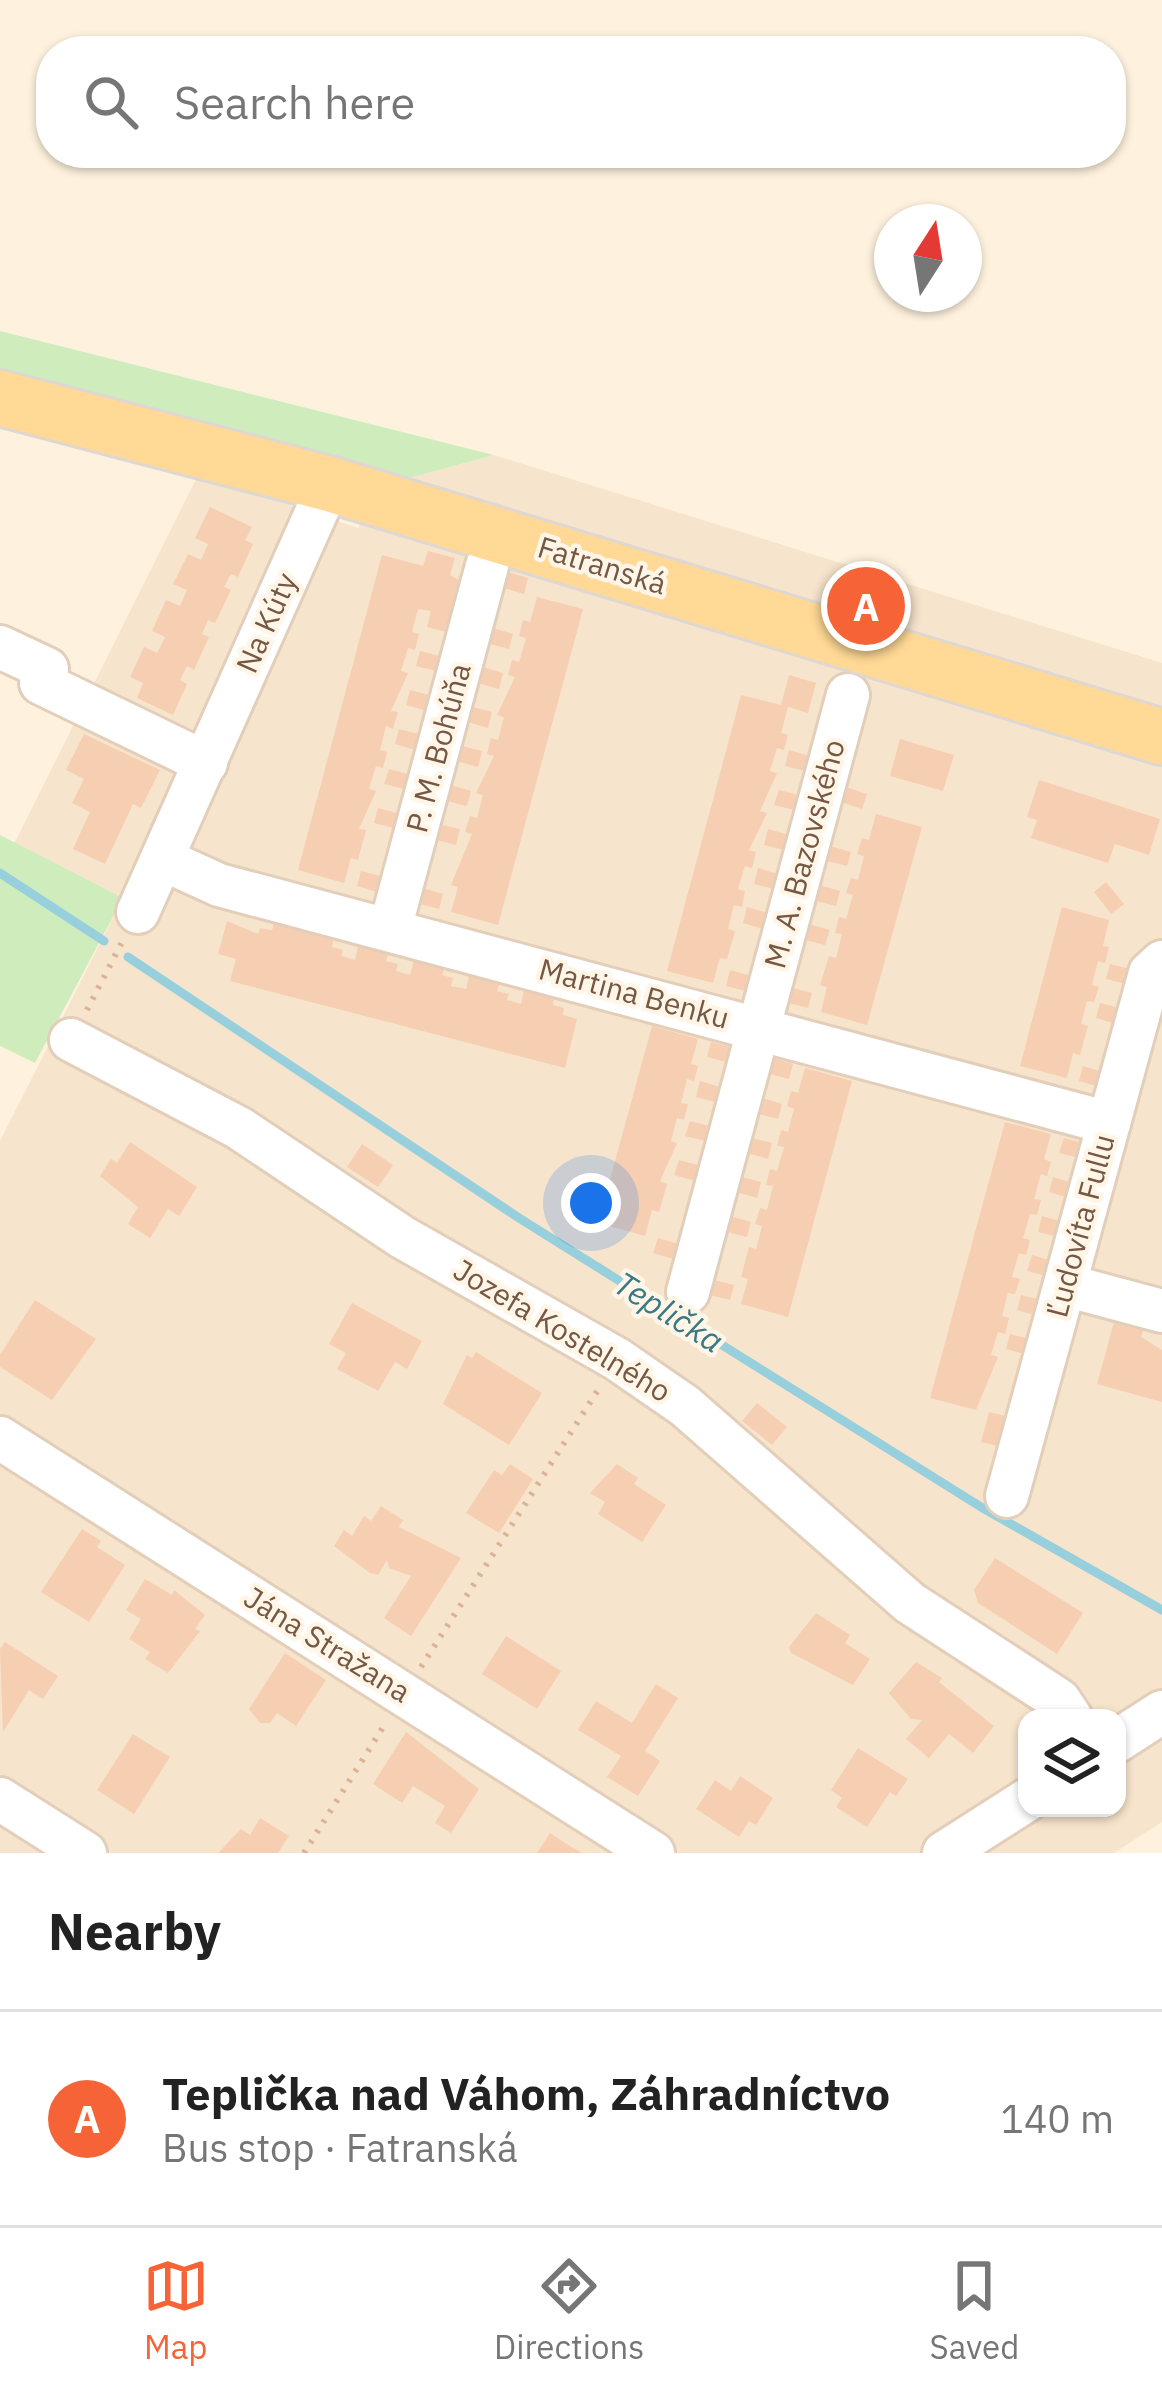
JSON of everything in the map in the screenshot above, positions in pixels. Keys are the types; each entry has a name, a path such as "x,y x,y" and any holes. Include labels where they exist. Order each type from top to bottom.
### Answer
{"main road":[{"name":"Fatranská","path":"19,403 328,484 1162,737"}],"street":[{"name":"Na Kúty","path":"137,912 328,484"},
{"name":"P. M. Bohúňa","path":"390,929 487,566"},
{"path":"0,647 47,669 41,683 206,764"},
{"name":"M. A. Bazovského","path":"688,1292 848,694"},
{"name":"Martina Benku","path":"162,859 219,885 1109,1123"},
{"name":"Ľudovíta Fullu","path":"1007,1496 1150,973 1162,962"},
{"name":"Jozefa Kostelného","path":"71,1040 239,1129 402,1237 617,1359 685,1406 910,1603 1059,1700 1065,1709"},
{"path":"1065,1285 1162,1311"},
{"name":"Jána Stražana","path":"0,1438 653,1853"},
{"path":"1126,1735 1162,1712"},
{"path":"0,1799 86,1853"},
{"path":"944,1853 1018,1805"}],"path":[{"path":"71,1040 137,912"},
{"path":"304,1853 617,1359"}],"shaded area":[{"path":"494,455 1162,663 1162,1822 1114,1853 0,1853 0,1141 123,898 14,844 198,475 358,528 395,482"}],"green space":[{"path":"0,331 494,455 395,482 0,378"},
{"path":"0,835 123,898 35,1063 0,1046"}],"building":[{"path":"210,507 252,527 245,540 253,544 238,577 231,574 224,587 231,590 215,623 208,620 202,634 209,637 194,670 187,666 180,680 187,684 173,715 137,698 143,683 130,677 144,647 157,653 165,637 152,631 166,600 180,606 187,590 173,584 188,554 201,560 208,544 195,538"},
{"path":"428,551 455,558 450,575 464,583 454,634 427,627 431,611 418,609 412,632 419,634 415,650 408,648 401,671 408,673 391,711 398,712 393,729 386,726 380,750 387,752 383,768 376,766 369,789 376,791 359,829 366,830 358,860 351,858 344,883 298,870 382,555 423,566"},
{"path":"501,570 528,578 524,594 497,586"},
{"path":"537,597 583,609 498,925 451,912 458,887 451,885 472,834 465,832 470,816 477,818 483,795 476,793 494,756 487,754 491,738 498,740 504,717 497,715 515,677 508,675 512,660 519,662 526,638 519,636 523,620 530,622"},
{"path":"486,626 513,634 509,649 482,642"},
{"path":"420,651 448,658 444,673 416,666"},
{"path":"476,665 503,673 499,689 471,681"},
{"path":"789,675 816,683 808,713 788,707 781,733 788,735 784,750 777,748 770,771 777,773 760,811 767,813 749,850 756,852 752,868 745,866 738,889 745,891 742,907 734,905 728,929 735,931 727,959 720,958 713,983 667,971 741,695 781,705"},
{"path":"410,690 437,697 433,713 406,705"},
{"path":"465,705 492,712 488,728 461,720"},
{"path":"399,729 427,736 422,752 395,744"},
{"path":"84,734 160,770 141,808 133,804 105,864 73,849 90,812 72,803 84,779 66,770"},
{"path":"900,739 954,755 943,791 890,776"},
{"path":"454,744 482,751 478,767 450,759"},
{"path":"789,750 817,758 813,773 785,766"},
{"path":"389,769 416,776 412,791 384,784"},
{"path":"1039,780 1160,819 1149,855 1115,844 1108,863 1031,838 1037,820 1027,817"},
{"path":"443,783 471,791 467,806 439,799"},
{"path":"840,785 867,794 862,809 835,800"},
{"path":"779,790 806,797 802,812 774,805"},
{"path":"378,808 405,815 401,830 374,823"},
{"path":"876,814 922,827 867,1025 821,1012 827,987 820,985 829,956 836,958 842,934 835,933 839,917 846,919 853,895 846,893 851,878 858,880 864,856 857,854 862,838 869,840"},
{"path":"433,823 460,829 456,845 429,838"},
{"path":"768,829 796,837 792,852 764,845"},
{"path":"823,844 851,852 847,866 819,859"},
{"path":"758,868 785,876 781,891 754,884"},
{"path":"361,871 388,878 384,894 357,886"},
{"path":"1106,882 1124,904 1111,914 1094,892"},
{"path":"813,883 840,891 836,906 809,899"},
{"path":"416,886 443,894 439,909 412,902"},
{"path":"747,907 775,915 770,931 743,923"},
{"path":"1062,907 1109,920 1105,963 1098,961 1092,985 1099,987 1094,1002 1087,1001 1081,1024 1088,1026 1080,1055 1073,1053 1067,1078 1020,1066"},
{"path":"227,921 258,934 260,928 272,930 274,924 333,939 332,947 343,950 341,956 355,960 358,946 388,954 386,961 398,964 396,971 410,975 414,961 444,969 442,975 453,978 451,986 466,989 469,976 499,984 497,991 521,1004 524,990 554,998 553,1005 564,1008 563,1015 577,1019 565,1068 230,981 236,959 218,954"},
{"path":"802,922 830,930 825,945 798,938"},
{"path":"1110,964 1138,971 1134,986 1106,979"},
{"path":"730,970 758,978 753,993 726,986"},
{"path":"785,986 812,993 808,1008 781,1001"},
{"path":"1100,1003 1127,1010 1123,1026 1096,1018"},
{"path":"652,1026 698,1039 691,1064 698,1066 694,1081 687,1079 681,1103 688,1104 684,1120 677,1118 671,1141 677,1143 660,1181 667,1184 659,1212 652,1210 645,1236 598,1223"},
{"path":"711,1042 738,1049 734,1064 707,1057"},
{"path":"766,1056 793,1064 789,1079 762,1072"},
{"path":"1083,1066 1110,1074 1106,1089 1079,1081"},
{"path":"805,1068 852,1081 788,1317 741,1304 748,1279 741,1277 749,1247 756,1249 762,1226 755,1224 760,1208 767,1210 773,1186 766,1185 770,1169 777,1171 784,1147 777,1146 781,1130 788,1132 794,1109 787,1106 791,1091 798,1093"},
{"path":"700,1081 727,1089 723,1104 696,1097"},
{"path":"755,1096 782,1104 778,1119 751,1112"},
{"path":"690,1121 717,1128 713,1143 685,1136"},
{"path":"1005,1122 1051,1134 1044,1159 1051,1162 1047,1176 1041,1174 1034,1199 1041,1200 1037,1215 1030,1214 1023,1238 1030,1240 1026,1255 1019,1253 1012,1277 1020,1279 1015,1294 1008,1293 1002,1316 1009,1318 1005,1334 998,1332 991,1355 998,1357 976,1410 930,1398"},
{"path":"744,1136 772,1143 768,1159 740,1151"},
{"path":"1064,1138 1091,1145 1087,1160 1059,1153"},
{"path":"130,1142 197,1187 179,1216 168,1209 150,1238 128,1224 138,1207 100,1176 111,1159 117,1163"},
{"path":"362,1144 393,1165 378,1187 347,1167"},
{"path":"679,1160 706,1167 702,1183 674,1175"},
{"path":"734,1175 761,1182 757,1198 730,1190"},
{"path":"1053,1177 1080,1185 1076,1200 1049,1192"},
{"path":"723,1214 751,1222 747,1237 719,1230"},
{"path":"1042,1216 1070,1224 1066,1239 1038,1232"},
{"path":"658,1238 685,1246 681,1261 653,1253"},
{"path":"1032,1255 1059,1263 1055,1278 1027,1271"},
{"path":"706,1278 734,1285 730,1300 702,1293"},
{"path":"1021,1295 1049,1302 1044,1318 1017,1310"},
{"path":"35,1300 96,1339 52,1400 0,1367 0,1355"},
{"path":"352,1303 422,1341 407,1369 395,1362 378,1391 337,1369 346,1353 329,1344"},
{"path":"1114,1322 1143,1330 1141,1337 1162,1350 1162,1402 1097,1384"},
{"path":"1010,1334 1038,1341 1034,1357 1006,1349"},
{"path":"476,1352 542,1393 509,1445 443,1404 467,1355 472,1358"},
{"path":"757,1403 787,1427 772,1445 742,1421"},
{"path":"989,1412 1017,1419 1009,1449 981,1442"},
{"path":"510,1464 533,1479 499,1533 466,1513 494,1470 502,1475"},
{"path":"617,1464 638,1478 634,1484 666,1505 642,1542 598,1514 605,1502 590,1493"},
{"path":"381,1506 403,1520 399,1527 461,1558 411,1636 384,1618 411,1576 389,1568 387,1560 378,1575 370,1573 334,1546 344,1530 352,1536 364,1516 371,1521"},
{"path":"82,1529 101,1541 97,1547 125,1565 89,1622 41,1592"},
{"path":"995,1558 1083,1613 1057,1654 978,1603 974,1590"},
{"path":"145,1579 172,1595 174,1590 205,1615 195,1629 200,1631 168,1673 145,1659 150,1652 129,1639 141,1619 126,1610"},
{"path":"816,1613 850,1635 845,1643 870,1659 853,1685 791,1653 789,1647"},
{"path":"506,1636 561,1671 537,1709 482,1674"},
{"path":"5,1642 58,1676 43,1699 29,1690 3,1732 0,1649"},
{"path":"285,1653 326,1680 296,1726 277,1713 270,1723 260,1723 249,1709"},
{"path":"916,1662 942,1678 939,1682 994,1726 973,1753 949,1734 929,1758 906,1739 922,1720 911,1719 889,1693"},
{"path":"656,1684 678,1698 645,1751 660,1761 638,1796 607,1777 621,1756 578,1730 596,1701 632,1723"},
{"path":"406,1732 479,1789 451,1833 435,1823 445,1806 413,1786 402,1803 373,1784"},
{"path":"133,1734 170,1757 134,1814 97,1790"},
{"path":"858,1748 908,1779 896,1796 890,1792 867,1827 836,1807 842,1798 831,1790"},
{"path":"740,1776 773,1798 756,1825 749,1821 739,1837 696,1809 715,1780 731,1791"},
{"path":"260,1818 289,1836 278,1853 218,1853 241,1829 250,1835"},
{"path":"550,1833 565,1843 582,1853 537,1853"}],"waterway":[{"name":"Teplička","path":"0,873 104,941"},
{"name":"Teplička","path":"128,957 519,1218 981,1507 1162,1610"}],"place":[{"name":"Teplička nad Váhom, Záhradníctvo","path":"866,606"}]}
